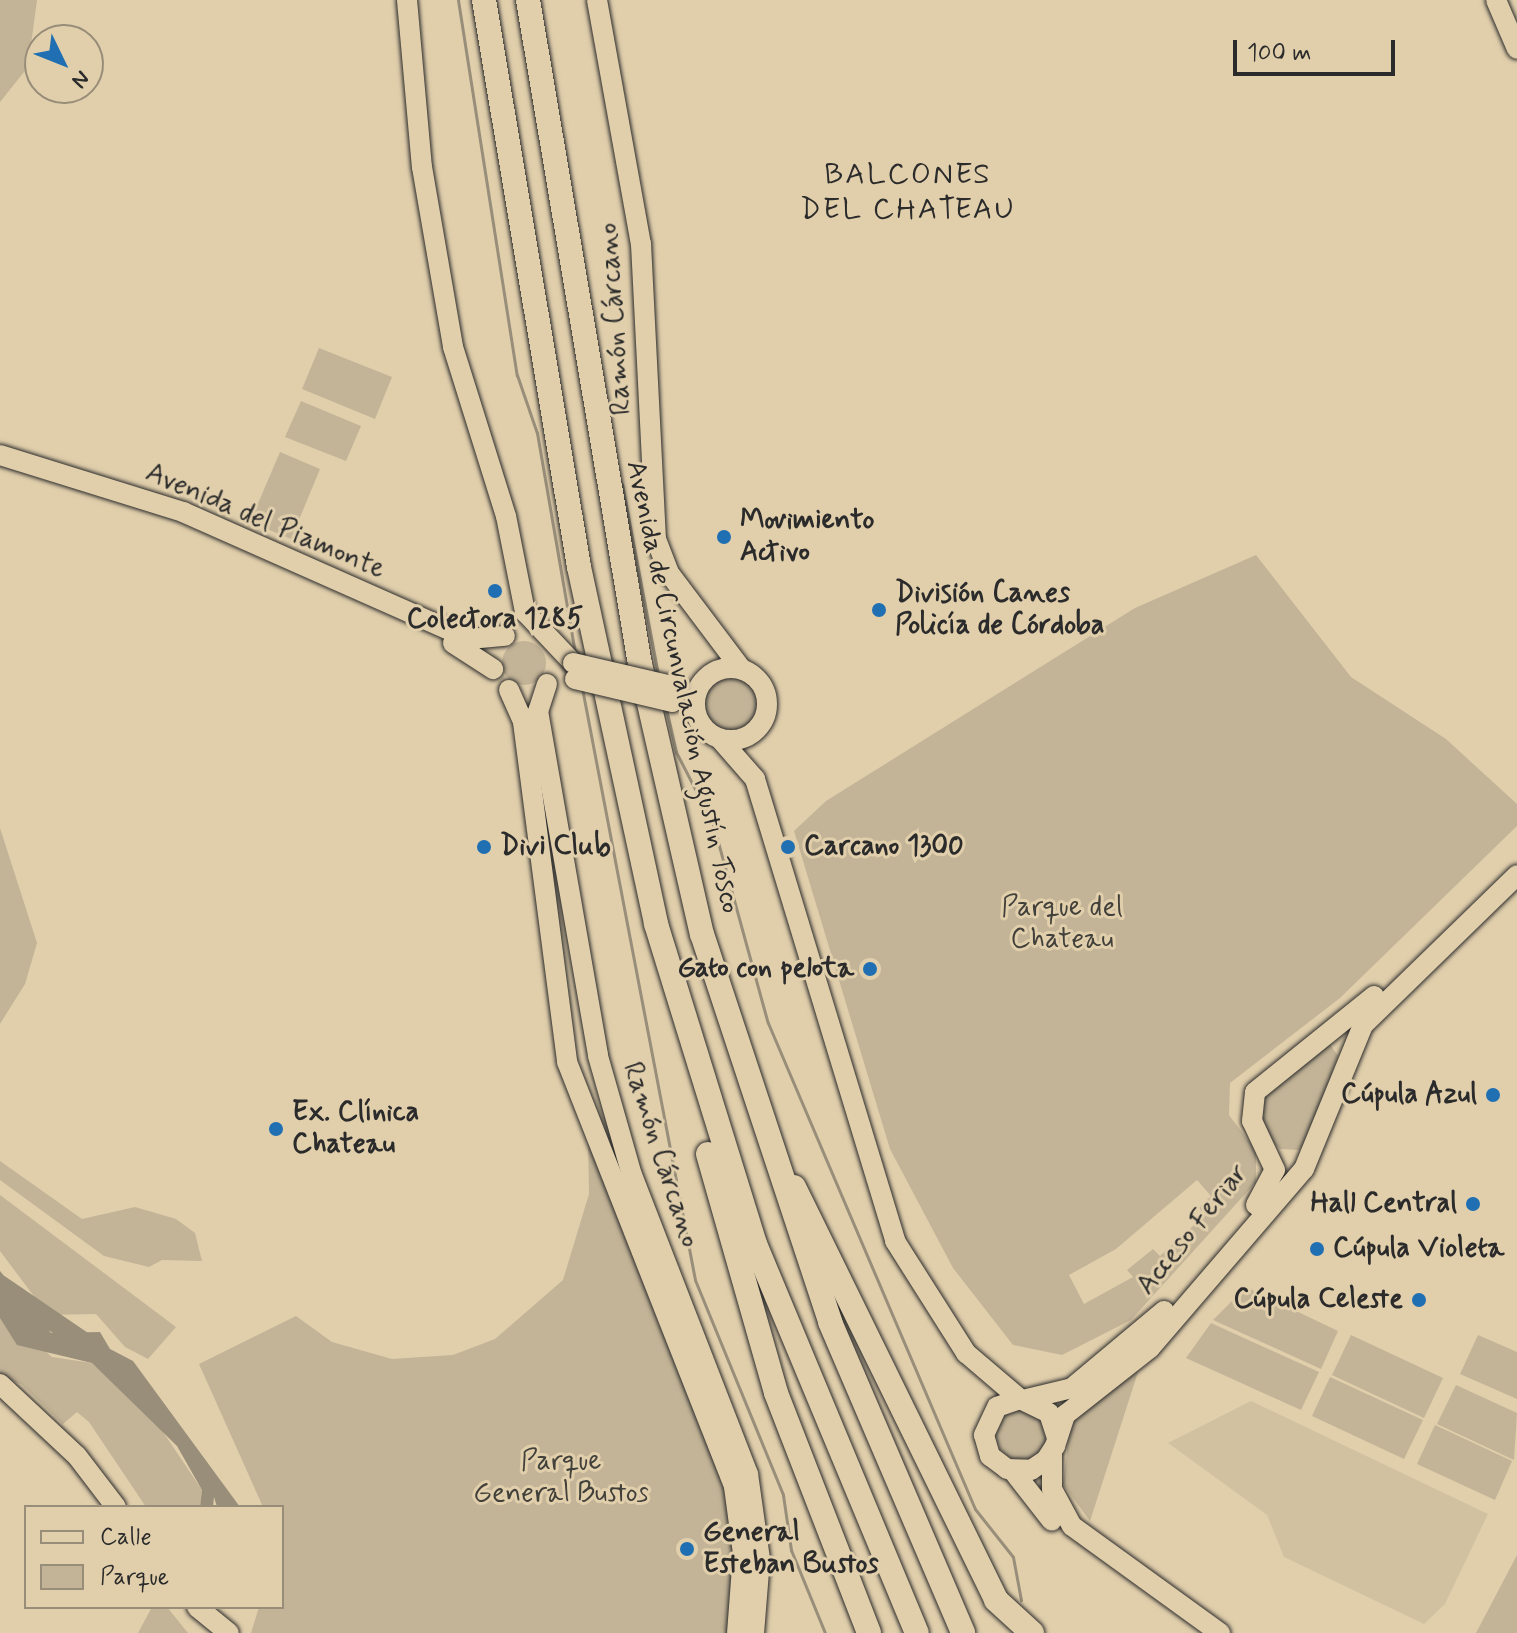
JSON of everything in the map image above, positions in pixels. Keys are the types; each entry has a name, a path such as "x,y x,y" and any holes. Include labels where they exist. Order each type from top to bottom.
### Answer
{"highway":[{"path":"484,0 595,656 672,984 687,1081 757,1333 869,1633"},
{"name":"Avenida de Circunvalación Agustín Tosco","path":"528,0 643,678 702,934 746,1084 830,1322 963,1633"},
{"path":"672,984 789,1337 917,1633"},
{"path":"746,1084 996,1600 1032,1633"}],"main road":[{"path":"407,0 441,289 525,612 574,671 674,694 755,779"},
{"name":"Ramón Cárcano","path":"597,0 641,244 656,539 669,573 742,670"},
{"path":"1498,0 1517,25"},
{"path":"1498,0 1517,49"},
{"name":"Avenida del Piamonte","path":"0,455 183,512 457,634 507,635"},
{"name":"Avenida del Piamonte","path":"0,464 160,515 473,651 493,669"},
{"path":"515,567 507,635 493,669 509,690 525,694 574,671"},
{"name":"Ramón Cárcano","path":"705,680 715,651 707,621"},
{"path":"507,635 527,630 548,642"},
{"path":"548,642 548,683"},
{"path":"674,694 705,680 742,670 766,694 766,714 755,732 755,779 881,1207 916,1281 966,1353 984,1387 984,1428 990,1456 1013,1471 1067,1537 1202,1633"},
{"path":"699,720 705,680"},
{"name":"Ramón Cárcano","path":"548,683 538,711 598,1056 632,1175 751,1483 760,1559 754,1633"},
{"name":"Ramón Cárcano","path":"509,690 523,722 567,1062 734,1487 743,1554 737,1633"},
{"path":"720,739 755,732"},
{"name":"Acceso Feriar","path":"1023,1399 1072,1388 1148,1330 1271,1187 1273,1154 1254,1129 1252,1098 1321,1034 1359,1010 1517,859"},
{"name":"Acceso Feriar","path":"1054,1445 1072,1408 1158,1339 1312,1151 1345,1056 1374,1013 1517,875"},
{"path":"1321,1034 1345,1056"},
{"path":"1273,1154 1312,1151"},
{"path":"966,1353 1023,1399 1049,1413 1054,1445 1050,1481 1067,1519 1220,1633"},
{"path":"0,1384 77,1456 114,1505"},
{"path":"984,1428 997,1407 1023,1399"},
{"path":"1013,1471 1039,1466 1054,1445"},
{"path":"199,1609 229,1633"}],"shaded area":[{"path":"0,1271 51,1333 100,1332 110,1349 133,1361 239,1505 216,1505 214,1497 213,1505 200,1505 202,1490 177,1446 92,1363 17,1345 0,1318"},
{"path":"1251,1401 1488,1514 1445,1604 1424,1624 1284,1557 1267,1515 1168,1443"}],"green space":[{"path":"0,0 37,0 34,24 24,24 24,72 0,102"},
{"path":"319,348 392,377 375,419 302,389"},
{"path":"301,401 361,426 346,461 285,437"},
{"path":"280,452 320,469 291,539 250,522"},
{"name":"Parque del Chateau","path":"1256,555 1351,677 1446,739 1517,804 1517,826 1340,998 1230,1083 1229,1115 1256,1151 1256,1182 1131,1320 1062,1355 1013,1345 953,1268 890,1149 794,831 826,801 1135,608","holes":["1197,1180 1211,1196 1199,1207 1204,1216 1160,1256 1153,1249 1127,1270 1133,1277 1084,1304 1069,1275 1116,1249"]},
{"path":"524,641 540,647 546,663 540,679 524,685 508,679 502,663 508,647"},
{"path":"731,676 751,684 759,704 751,724 731,732 711,724 703,704 711,684"},
{"path":"0,828 37,943 25,984 0,1024"},
{"path":"1329,1043 1338,1056 1314,1129 1299,1150 1280,1149 1260,1130 1259,1096"},
{"name":"Parque General Bustos","path":"588,1137 707,1423 737,1534 732,1633 251,1633 258,1609 284,1609 284,1505 262,1505 199,1364 296,1316 332,1342 392,1359 453,1355 495,1339 563,1280 589,1194"},
{"path":"0,1161 82,1219 135,1207 176,1219 195,1233 202,1261 162,1260 149,1267 104,1256 0,1180"},
{"path":"0,1195 176,1327 148,1359 125,1347 96,1314 48,1315 0,1251"},
{"path":"1246,1287 1338,1331 1321,1369 1213,1320"},
{"path":"0,1311 52,1357 92,1363 151,1414 202,1490 200,1505 145,1505 89,1422 77,1412 63,1424 21,1384 0,1376"},
{"path":"1211,1323 1319,1372 1301,1410 1186,1358"},
{"path":"1351,1335 1443,1378 1424,1418 1332,1375"},
{"path":"1478,1335 1517,1352 1517,1399 1460,1374"},
{"path":"1139,1369 1090,1521 1063,1484 1070,1427 1081,1411"},
{"path":"1330,1377 1423,1420 1404,1459 1312,1416"},
{"path":"1456,1385 1517,1413 1514,1460 1437,1424"},
{"path":"1021,1410 1039,1417 1046,1435 1039,1453 1021,1460 1003,1453 996,1435 1003,1417"},
{"path":"1435,1425 1512,1461 1495,1500 1417,1464"},
{"path":"1517,1555 1517,1633 1476,1633"},
{"path":"151,1609 169,1609 188,1633 138,1633"}],"waterway":[{"path":"458,0 517,375 537,433 575,653"},
{"path":"622,484 658,674"},
{"path":"582,688 695,1280 783,1495 791,1550 825,1633"},
{"path":"666,708 676,752 713,824 768,1023 975,1509 1013,1557 1021,1600"},
{"path":"0,1285 91,1347"}],"place":[{"name":"Movimiento Activo","path":"724,537"},
{"name":"Colectora 1285","path":"495,591"},
{"name":"División Canes Policía de Córdoba","path":"879,610"},
{"name":"Divi Club","path":"484,847"},
{"name":"Carcano 1300","path":"788,847"},
{"name":"Gato con pelota","path":"870,969"},
{"name":"Cúpula Azul","path":"1493,1095"},
{"name":"Ex. Clínica Chateau","path":"276,1129"},
{"name":"Hall Central","path":"1473,1204"},
{"name":"Cúpula Violeta","path":"1317,1249"},
{"name":"Cúpula Celeste","path":"1419,1300"},
{"name":"General Esteban Bustos","path":"687,1549"}],"district":[{"name":"BALCONES DEL CHATEAU","path":"908,192"}]}
